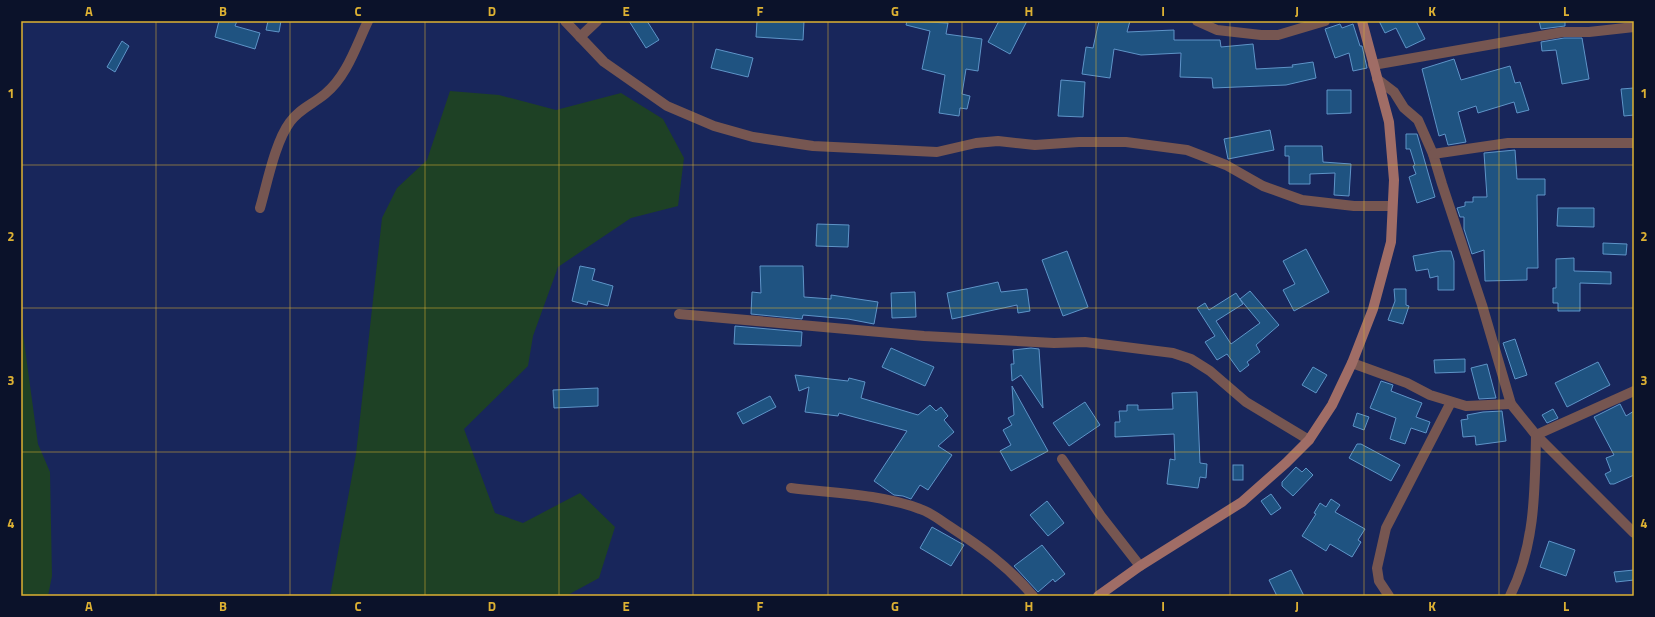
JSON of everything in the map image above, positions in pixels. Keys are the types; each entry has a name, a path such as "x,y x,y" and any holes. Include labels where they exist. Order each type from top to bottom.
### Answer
{"main road":[{"path":"1098,596 1140,566 1242,502 1309,440 1332,405 1352,363 1373,309 1389,249 1394,180 1389,122 1362,21"}],"street":[{"path":"260,208 282,136 290,122 298,112 324,95 340,78 368,21"},
{"path":"565,21 604,62 667,106 714,126 753,137 813,146 938,152 998,141 1035,145 1079,142 1126,142 1187,150 1226,165 1263,186 1302,200 1354,206 1392,206"},
{"path":"580,37 597,21"},
{"path":"1197,21 1216,30 1262,35 1278,35 1325,21"},
{"path":"1373,66 1456,49 1563,32 1590,32 1634,27"},
{"path":"1377,79 1394,92 1404,108 1418,120 1433,154 1482,305 1511,404 1536,435 1634,533"},
{"path":"1433,154 1508,144 1634,143"},
{"path":"679,314 924,336 1054,343 1085,342 1173,353 1191,359 1210,371 1246,402 1309,440"},
{"path":"1352,363 1451,402 1466,406 1511,404"},
{"path":"1536,435 1634,391"},
{"path":"1389,596 1379,581 1377,568 1386,528 1451,402"},
{"path":"1510,596 1519,578 1528,543 1535,502 1536,435"},
{"path":"1062,459 1101,516 1140,566"},
{"path":"791,488 854,495 905,504 922,509 987,551 1021,582 1033,596"}],"green space":[{"path":"450,91 499,95 556,110 621,93 663,119 684,158 678,206 631,218 558,267 533,336 528,366 464,429 495,513 523,523 580,493 615,527 599,578 566,596 330,596 356,454 382,218 397,188 427,160"},
{"path":"21,319 38,444 50,472 52,576 48,596 21,596"}],"building":[{"path":"219,21 237,21 235,26 260,33 255,49 215,37"},
{"path":"268,21 281,21 279,32 266,30"},
{"path":"629,21 647,21 659,40 646,48"},
{"path":"757,21 804,21 803,40 756,37"},
{"path":"907,21 948,23 946,34 982,39 978,71 966,69 962,94 970,96 967,109 960,108 959,116 939,113 945,75 922,69 930,31 906,25"},
{"path":"999,21 1027,21 1010,54 988,42"},
{"path":"1099,21 1130,21 1127,32 1174,30 1174,40 1220,40 1221,47 1253,44 1256,69 1293,67 1292,65 1313,62 1316,78 1286,85 1213,88 1212,78 1180,77 1181,53 1141,55 1114,49 1110,78 1082,74 1086,47 1093,48"},
{"path":"1379,21 1416,21 1425,39 1406,48 1396,28 1385,33"},
{"path":"1539,21 1565,21 1565,26 1541,29"},
{"path":"1340,24 1342,28 1353,24 1360,46 1362,46 1367,68 1353,71 1349,53 1335,58 1325,29"},
{"path":"1564,38 1582,38 1589,79 1562,84 1556,50 1542,51 1541,42"},
{"path":"122,41 129,46 115,72 107,67"},
{"path":"716,49 753,58 748,77 711,68"},
{"path":"1454,59 1461,80 1510,66 1515,83 1520,82 1529,110 1517,113 1514,102 1478,113 1476,106 1458,112 1466,142 1448,145 1445,134 1439,136 1422,69"},
{"path":"1061,80 1085,82 1083,117 1058,116"},
{"path":"1634,88 1634,115 1624,116 1621,89"},
{"path":"1327,90 1351,90 1351,113 1327,114"},
{"path":"1270,130 1274,150 1228,159 1224,139"},
{"path":"1406,134 1417,134 1435,197 1417,203 1409,177 1416,174 1413,166 1415,165 1410,149 1406,149"},
{"path":"1285,146 1322,146 1323,162 1351,164 1349,196 1334,195 1335,173 1310,174 1310,184 1289,184 1289,156 1285,156"},
{"path":"1515,150 1517,179 1545,179 1545,195 1537,195 1538,268 1527,268 1527,280 1485,281 1484,250 1472,254 1464,229 1464,217 1460,217 1457,208 1465,206 1465,202 1473,202 1473,197 1487,197 1484,153"},
{"path":"1558,208 1594,208 1594,227 1557,226"},
{"path":"817,224 849,225 848,247 816,246"},
{"path":"1603,243 1627,244 1626,255 1603,254"},
{"path":"1306,249 1329,292 1294,311 1283,290 1295,284 1283,261"},
{"path":"1067,251 1088,307 1063,316 1042,260"},
{"path":"1441,251 1451,251 1454,261 1454,290 1438,290 1438,276 1430,278 1428,269 1416,271 1413,256"},
{"path":"1574,258 1574,271 1611,272 1611,284 1580,283 1580,311 1558,311 1558,303 1553,303 1553,288 1556,288 1556,259"},
{"path":"580,266 595,269 592,280 613,286 608,306 588,301 587,305 572,301"},
{"path":"760,266 803,266 804,297 831,299 831,295 878,302 874,324 848,319 803,315 802,319 751,314 752,292 761,293"},
{"path":"998,282 1001,292 1027,289 1030,311 1018,313 1017,305 952,319 947,293"},
{"path":"1394,289 1406,289 1406,305 1409,306 1403,324 1388,320 1395,301"},
{"path":"1250,291 1279,325 1256,345 1260,352 1247,362 1249,365 1240,372 1227,354 1217,360 1205,342 1215,336 1197,308 1205,303 1209,310 1236,293 1243,304 1216,321 1231,344 1260,323 1240,299"},
{"path":"915,292 916,317 892,318 891,293"},
{"path":"735,326 802,332 801,346 734,344"},
{"path":"1515,339 1527,375 1515,379 1503,343"},
{"path":"891,348 934,367 925,386 882,367"},
{"path":"1031,348 1039,349 1043,408 1021,375 1012,381 1011,364 1014,364 1013,350"},
{"path":"1465,359 1465,372 1435,373 1434,360"},
{"path":"1598,362 1610,385 1567,407 1555,383"},
{"path":"1487,364 1496,398 1479,399 1471,368"},
{"path":"1313,367 1327,375 1316,393 1302,385"},
{"path":"795,375 848,381 849,378 865,382 861,398 918,415 930,405 936,411 941,407 948,416 944,420 954,432 938,446 952,455 928,490 920,485 911,499 894,495 874,481 907,431 839,413 838,416 805,412 809,387 799,391"},
{"path":"1381,381 1393,385 1391,391 1422,403 1416,417 1430,422 1426,433 1411,428 1405,444 1390,439 1396,418 1370,408"},
{"path":"1012,386 1048,451 1011,471 1000,451 1011,445 1003,430 1012,425 1008,418 1014,415"},
{"path":"598,388 598,406 554,408 553,390"},
{"path":"1197,392 1200,463 1207,464 1206,478 1200,477 1198,488 1167,484 1170,459 1175,460 1174,434 1115,437 1115,422 1120,422 1119,411 1127,411 1127,405 1138,405 1138,410 1173,409 1172,393"},
{"path":"770,396 776,407 743,424 737,413"},
{"path":"1085,402 1100,425 1069,446 1053,423"},
{"path":"1620,404 1626,416 1634,411 1634,475 1614,484 1610,484 1605,474 1611,471 1606,458 1614,455 1594,417"},
{"path":"1553,409 1558,418 1547,423 1542,415"},
{"path":"1502,411 1506,441 1476,445 1475,436 1463,437 1461,420 1468,419 1467,415"},
{"path":"1357,413 1369,417 1364,430 1353,426"},
{"path":"1357,444 1361,444 1400,465 1391,481 1349,458"},
{"path":"1233,465 1243,465 1243,480 1233,480"},
{"path":"1296,467 1302,472 1306,468 1313,475 1293,496 1282,486 1282,482"},
{"path":"1271,494 1281,508 1271,515 1261,501"},
{"path":"1331,499 1340,505 1335,512 1365,529 1358,540 1361,542 1352,557 1330,544 1326,551 1302,536 1316,514 1314,513 1320,503 1326,507"},
{"path":"1047,501 1064,523 1048,536 1030,515"},
{"path":"932,527 964,545 951,566 920,548"},
{"path":"1549,541 1575,550 1566,576 1540,567"},
{"path":"1042,545 1065,574 1055,582 1053,579 1038,592 1014,566"},
{"path":"1291,570 1304,596 1277,596 1269,580"},
{"path":"1634,570 1634,580 1616,582 1614,572"}]}
